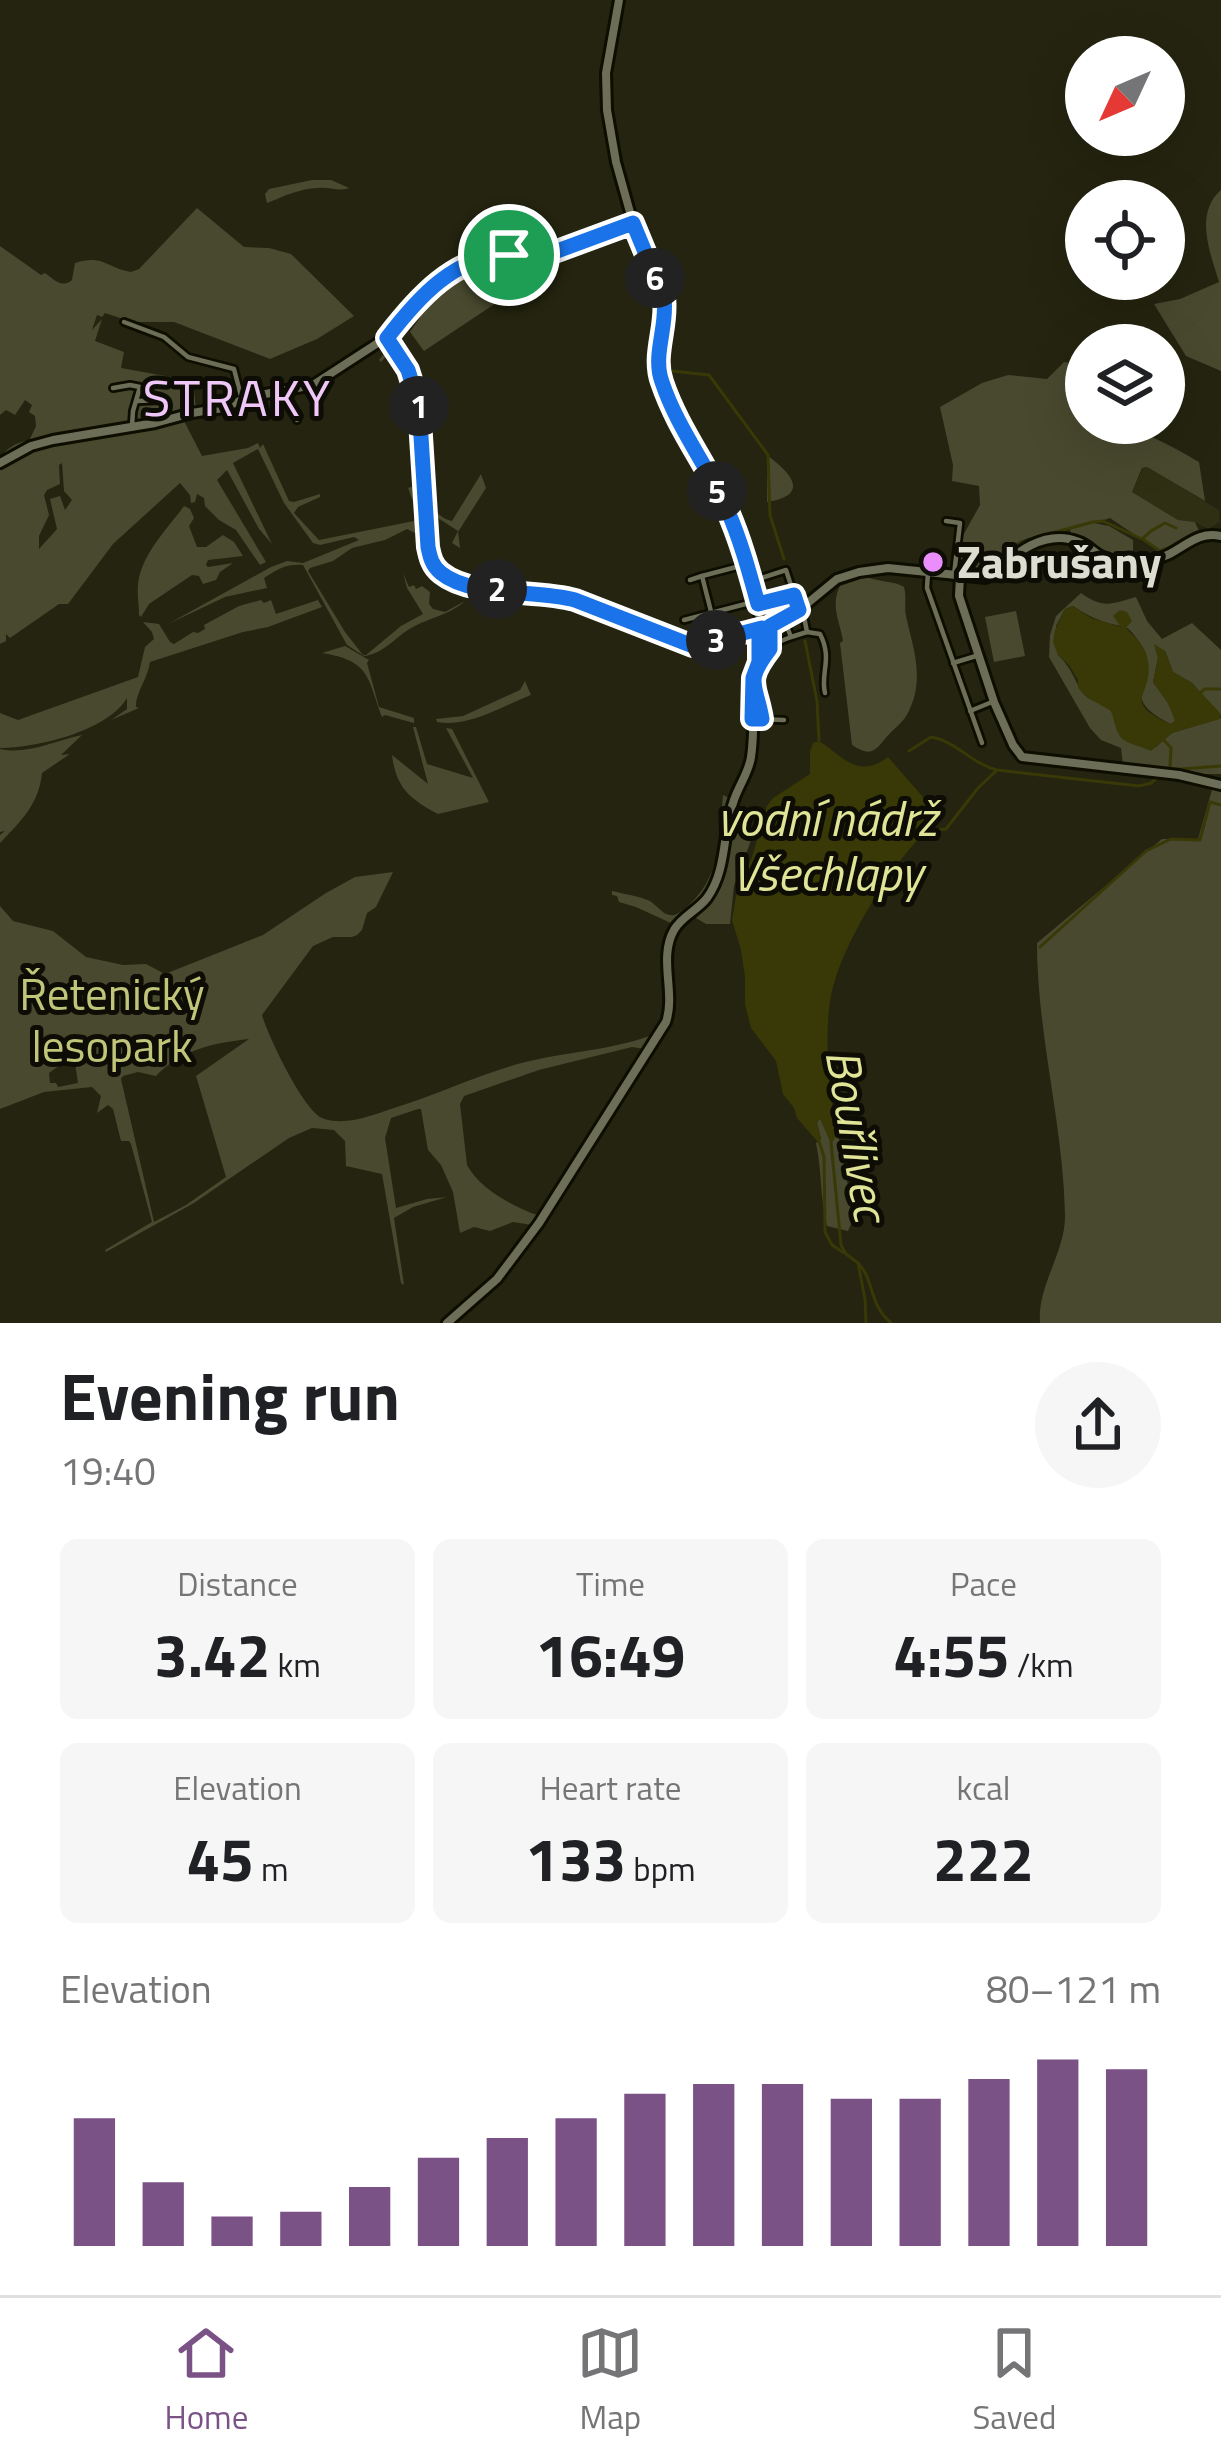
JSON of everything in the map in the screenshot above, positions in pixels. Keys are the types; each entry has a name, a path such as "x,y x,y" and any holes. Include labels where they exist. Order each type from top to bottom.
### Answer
{"street":[{"path":"619,0 604,89 616,162 633,223 664,298 660,377 725,506 771,645"},
{"path":"0,463 53,440 313,386 387,338 443,277 500,255 530,261 633,223"},
{"path":"124,322 164,338 188,357 234,369 242,400"},
{"path":"387,338 416,388 428,547 438,570 476,586 556,594 693,646 784,619 846,575 887,568 986,578 1014,553 1058,538 1084,544 1105,558 1134,561 1163,558 1203,535 1221,536"},
{"path":"113,388 139,386 132,426"},
{"path":"284,392 297,420"},
{"path":"136,401 161,400"},
{"path":"946,521 959,523 958,596 994,702 1022,757 1221,784"},
{"path":"690,580 747,564"},
{"path":"752,581 786,570 807,632"},
{"path":"928,572 927,588 982,743"},
{"path":"702,577 718,639"},
{"path":"684,620 794,595"},
{"path":"784,619 791,637"},
{"path":"759,662 759,637 766,627"},
{"path":"446,1323 497,1279 539,1222 666,1022 670,1010 667,952 673,932 706,901 712,889 734,800 752,757 757,719 753,678 759,662 771,645 807,632 820,634 827,667 825,694"},
{"path":"953,663 979,655"},
{"path":"970,711 994,702"},
{"path":"773,718 777,733"},
{"path":"757,719 784,720"}],"shaded area":[{"path":"1147,467 1219,510 1220,522 1208,529 1178,520 1132,492"}],"green space":[{"path":"331,180 349,188 305,190 267,203 269,189"},
{"path":"1221,190 1221,371 1186,356 1185,324 1166,324 1154,304 1185,300 1219,282 1206,222"},
{"path":"197,208 244,247 291,254 354,316 317,339 270,359 174,322 132,322 97,315 92,330 102,319 95,341 124,352 121,368 193,381 196,409 154,422 113,426 3,455 0,460 2,456 5,452 12,446 29,441 36,426 29,412 32,405 25,400 15,415 6,410 0,415 0,246 61,283 72,280 75,263 85,261 131,272"},
{"path":"630,226 524,265 532,279 424,351 410,332 421,316 416,308 400,344 401,355 390,336 434,285 481,262 507,256 525,263"},
{"path":"405,355 423,406 428,500 452,521 481,474 486,488 458,532 460,548 452,543 458,531 438,518 427,522 420,402"},
{"path":"1065,362 1065,444 1166,444 1199,462 1205,501 1147,467 1142,468 1132,492 1178,520 1195,522 1199,531 1166,556 1110,518 1094,523 1133,540 1133,559 1105,556 1071,536 1070,528 1013,545 986,573 960,559 961,539 980,505 979,486 952,481 940,407 982,383 1008,375 1047,379"},
{"path":"414,397 420,430 424,523 417,534 407,529 352,548 308,571 363,655 423,614 407,588 403,573 409,587 422,586 430,592 433,609 445,612 465,601 447,613 413,627 378,652 364,656 347,645 303,565 282,568 264,578 267,588 225,597 168,624 271,567 287,561 303,563 359,540 313,543 284,503 258,449 233,463 272,544 227,470 217,480 266,562 260,565 236,530 205,506 204,498 197,494 191,503 180,483 113,544 68,604 59,604 10,638 6,634 6,641 0,644 0,464 42,444 182,417 202,456 263,444 289,501 320,494 294,513 319,540 414,521 408,488 420,484","holes":["62,463 64,491 72,500 65,510 60,496 50,499 57,529 39,549 39,536 49,515 44,495 60,484"]},
{"path":"767,455 789,476 793,489 767,502"},
{"path":"184,506 194,518 189,526 197,547 206,547 223,535 243,556 208,560 208,567 233,563 216,580 203,584 199,576 192,575 149,604 141,617 140,574"},
{"path":"866,577 904,587 917,675 907,716 870,751 852,745 836,607 840,586"},
{"path":"1081,593 1107,604 1136,597 1162,639 1192,623 1221,650 1221,716 1192,683 1173,672 1165,651 1155,646 1158,658 1153,682 1176,720 1171,724 1144,704 1146,656 1129,630 1073,606 1065,609 1056,626 1058,655 1085,695 1112,712 1126,741 1146,749 1156,747 1172,733 1221,718 1221,774 1123,766 1121,748 1101,740 1090,728 1049,657 1056,616"},
{"path":"271,600 276,614 318,600 322,607 150,662 137,697 139,708 111,720 127,709 127,698 118,710 88,728 51,741 0,748 0,713 18,720 138,677 145,647 154,639 143,622 159,624 174,644 239,606"},
{"path":"1016,611 1025,656 994,662 985,617"},
{"path":"345,646 369,660 379,707 414,718 414,723 382,717 358,666 322,653"},
{"path":"525,681 531,695 473,719 437,722 463,716 520,690"},
{"path":"413,727 427,764 473,778 446,728 452,729 489,802 438,814 412,797 397,776 392,755 428,784"},
{"path":"82,735 61,755 70,754 42,773 33,803 0,843 5,831 0,832 0,749 30,749"},
{"path":"1213,786 1221,787 1221,1323 1040,1323 1065,1214 1037,943 1162,839 1198,839"},
{"path":"723,795 731,799 723,852 716,878 697,907 673,924 612,895 612,891 646,899 670,915 687,907 713,867"},
{"path":"734,831 753,835 734,886 730,924 706,924 696,918 721,877"},
{"name":"Řetenický lesopark","path":"393,872 376,907 367,913 362,930 313,946 262,1015 296,1087 322,1118 358,1119 508,1067 652,1035 645,1049 632,1047 539,1070 464,1096 460,1104 467,1165 497,1196 537,1215 532,1225 513,1222 490,1231 474,1227 460,1233 453,1192 428,1150 418,1109 391,1118 385,1138 396,1208 447,1197 394,1218 404,1285 382,1174 346,1166 345,1141 334,1130 312,1128 289,1138 194,1203 106,1252 152,1222 131,1144 121,1141 113,1109 108,1105 97,1113 101,1096 92,1087 44,1092 0,1109 0,906 13,921 53,931 86,957 123,965 146,964 165,974 263,935 355,877","holes":["249,1039 196,1076 226,1177 154,1222 121,1079 138,1072 156,1076 198,1049","75,1063 78,1083 58,1087 50,1083 49,1073"]},
{"path":"820,1118 831,1143 838,1134 854,1217 848,1231 827,1226 816,1143 821,1139"}],"water":[{"path":"1073,606 1091,618 1121,627 1113,616 1120,610 1127,612 1132,621 1126,628 1143,647 1148,661 1142,703 1155,716 1171,724 1175,721 1153,682 1158,658 1154,644 1165,651 1173,672 1192,683 1221,714 1220,719 1172,733 1151,751 1122,739 1111,711 1078,688 1078,680 1053,642 1065,609"},
{"name":"vodní nádrž Všechlapy","path":"819,741 859,766 888,757 938,814 878,892 838,971 828,1020 829,1081 838,1134 831,1143 820,1118 821,1139 817,1141 797,1118 783,1094 776,1061 751,1028 741,950 732,920 767,806 810,774 810,751"}],"waterway":[{"path":"663,370 709,375 768,455 770,515 784,559"},
{"path":"993,579 993,564 1013,547 1037,537 1103,521 1142,539 1165,523 1176,528"},
{"path":"1144,540 1160,551 1171,547"},
{"path":"805,641 819,740"},
{"path":"1200,693 1221,689"},
{"name":"Bouřlivec","path":"909,751 931,737 997,770 1139,786 1159,776"},
{"path":"1162,738 1171,748 1170,767"},
{"name":"Bouřlivec","path":"1167,770 1221,766"},
{"path":"926,826 946,829 996,771"},
{"path":"1040,947 1146,851 1171,839 1200,840 1210,802 1221,805"},
{"path":"819,1141 824,1157 825,1232 844,1253"},
{"name":"Bouřlivec","path":"831,1142 841,1245 858,1263 866,1323"},
{"path":"858,1263 891,1323"}],"place":[{"name":"Zabrušany","path":"933,562"}],"district":[{"name":"STRAKY","path":"238,398"}],"route":[{"path":"509,255 489,257 434,283 387,338 416,388 428,547 434,566 463,583 556,594 693,646 762,628 753,678 752,719 762,719 753,696 753,678 770,649 770,626 799,610 794,595 758,604 725,506 679,422 660,377 664,298 633,223 530,261 509,255"}]}
